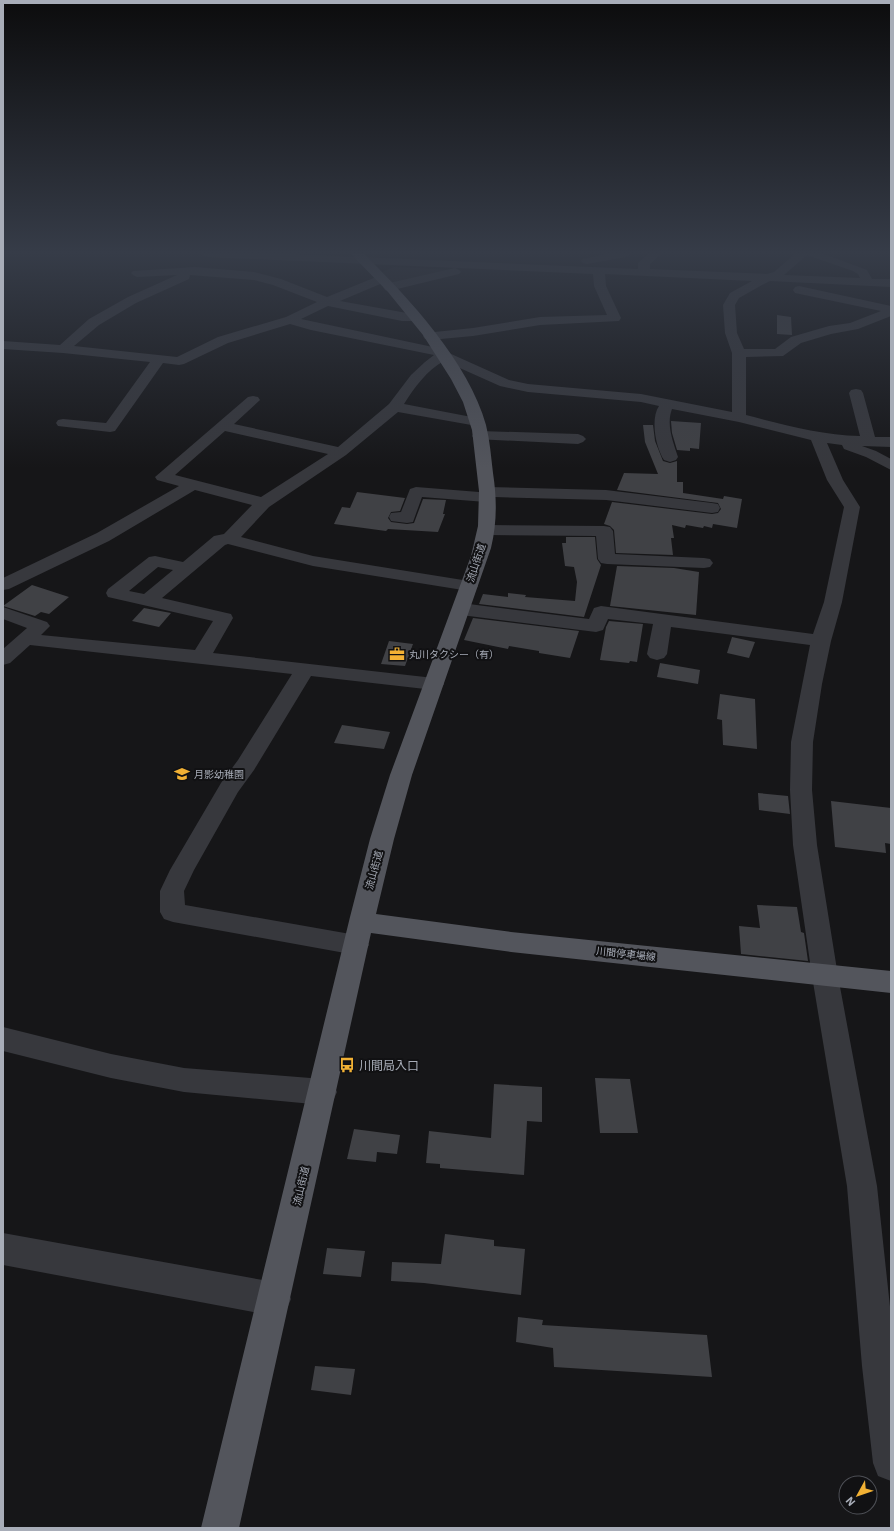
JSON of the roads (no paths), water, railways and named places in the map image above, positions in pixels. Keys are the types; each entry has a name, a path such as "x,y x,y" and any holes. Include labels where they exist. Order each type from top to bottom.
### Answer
{"main road":[{"name":"流山街道","path":"220,1528 359,934 393,801 469,586 487,530 486,494 479,429 456,375 443,354 421,325"},
{"name":"川間停車場線","path":"359,934 511,942 891,982"}],"street":[{"path":"63,348 90,325"},
{"path":"3,345 63,348 179,361 223,340 272,325"},
{"path":"312,325 443,354 505,383 528,388 641,398 739,418 826,439 871,454 891,465"},
{"path":"430,336 473,332 517,325"},
{"path":"730,325 731,333 739,353 739,418"},
{"path":"739,353 778,353 796,340 829,330 854,325"},
{"path":"229,539 263,503 341,452 395,407 401,397 427,367 443,354"},
{"path":"63,423 110,428 159,359"},
{"path":"856,393 869,441"},
{"path":"253,400 163,477 263,503"},
{"path":"668,403 663,408 662,429 670,456"},
{"path":"395,407 479,429 578,439"},
{"path":"222,426 341,452"},
{"path":"826,439 891,442"},
{"path":"826,439 835,480 852,507 848,533 836,586 821,641 802,742 801,790 805,845 825,976 862,1186 879,1366 891,1463"},
{"path":"3,585 103,537 193,484"},
{"path":"397,517 408,518 416,492 606,495 712,508"},
{"path":"487,530 604,530 607,559 704,563"},
{"path":"148,600 220,540 229,539 313,561 469,586"},
{"path":"185,568 155,561 115,593 224,618 201,658"},
{"path":"461,608 596,626 601,612 821,641"},
{"path":"3,613 40,626 3,659"},
{"path":"657,654 663,620"},
{"path":"25,639 434,684"},
{"path":"305,669 246,765 229,788 182,870 172,891 173,912 359,934"},
{"path":"3,1039 111,1066 184,1080 323,1092"},
{"path":"3,1249 274,1299"}],"place":[{"name":"丸川タクシー（有）","path":"397,654"},
{"name":"月影幼稚園","path":"182,774"},
{"name":"川間局入口","path":"347,1065"}]}
